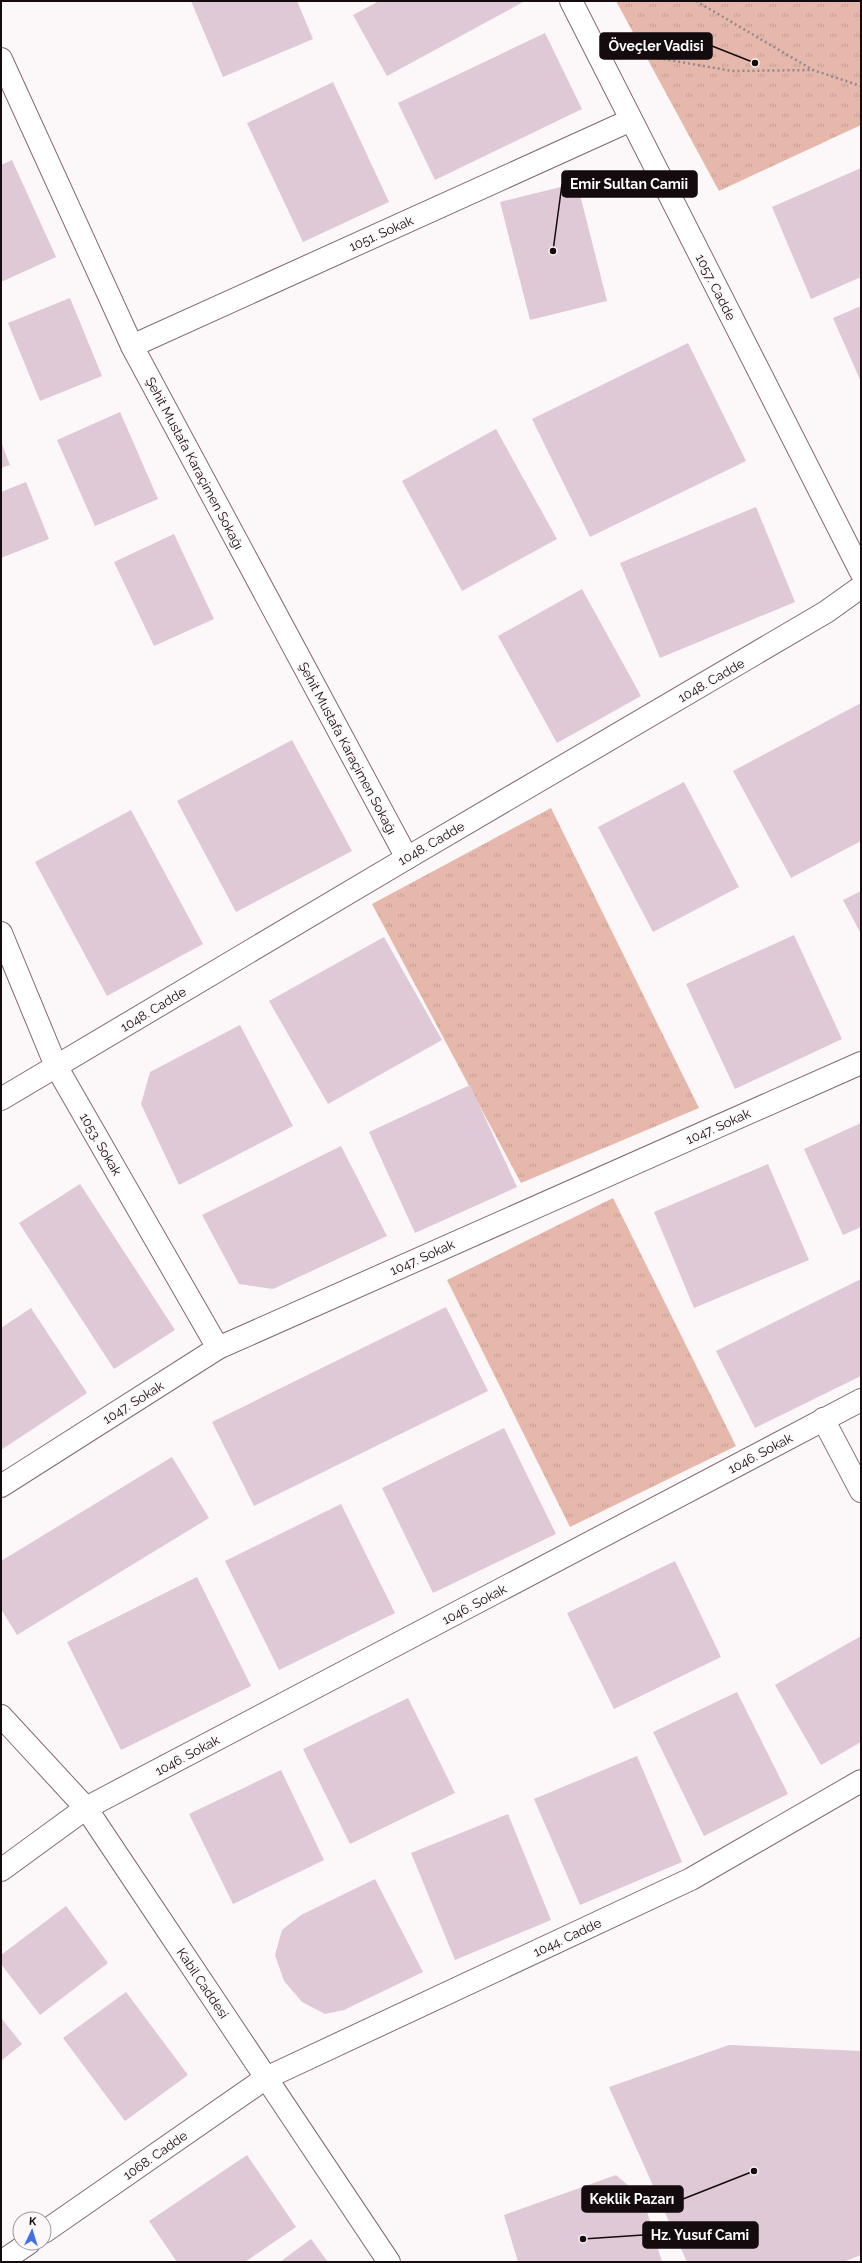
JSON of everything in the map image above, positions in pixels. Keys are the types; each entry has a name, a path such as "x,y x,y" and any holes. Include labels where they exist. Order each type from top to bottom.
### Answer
{"street":[{"name":"1057. Cadde","path":"571,1 861,572"},
{"name":"Şehit Mustafa Karaçimen Sokağı","path":"1,59 132,346 407,858"},
{"name":"1051. Sokak","path":"132,346 631,120"},
{"name":"1048. Cadde","path":"1,1099 821,615 861,587"},
{"name":"1053. Sokak","path":"1,933 56,1066 218,1348"},
{"name":"1047. Sokak","path":"1,1486 218,1348 861,1063"},
{"name":"1046. Sokak","path":"1,1870 86,1808 861,1400"},
{"path":"823,1419 861,1491"},
{"name":"Kabil Caddesi","path":"1,1716 86,1808 389,2262"},
{"name":"1044. Cadde","path":"266,2078 691,1879 861,1781"},
{"name":"1068. Cadde","path":"52,2226 266,2078"},
{"path":"1,2262 17,2251"}],"path":[{"path":"696,1 813,70 861,86"},
{"path":"594,47 732,71 813,70"}],"green space":[{"path":"616,1 861,1 861,125 719,191"},
{"path":"551,808 699,1108 521,1183 372,904"},
{"path":"613,1198 736,1446 570,1527 447,1280"}],"building":[{"path":"191,1 297,1 313,39 223,77"},
{"path":"379,1 525,1 387,76 353,15"},
{"path":"545,33 582,109 435,180 398,103"},
{"path":"333,82 389,202 303,242 247,123"},
{"path":"12,160 56,257 1,282 1,165"},
{"path":"861,168 861,277 811,299 772,207"},
{"path":"577,183 607,301 530,320 500,202"},
{"path":"70,298 102,376 40,401 8,323"},
{"path":"861,306 861,382 833,318"},
{"path":"688,343 746,461 590,537 532,419"},
{"path":"120,412 158,499 95,526 57,440"},
{"path":"496,429 557,539 462,591 402,481"},
{"path":"1,442 10,465 1,468"},
{"path":"26,482 49,539 1,558 1,492"},
{"path":"756,507 795,602 660,658 620,563"},
{"path":"174,534 214,619 154,646 114,562"},
{"path":"582,589 641,696 557,743 498,636"},
{"path":"861,703 861,841 791,878 733,771"},
{"path":"292,740 352,851 236,912 177,801"},
{"path":"684,782 739,887 653,932 598,827"},
{"path":"131,810 203,944 107,996 35,862"},
{"path":"861,891 861,934 843,900"},
{"path":"794,935 842,1039 735,1089 686,984"},
{"path":"384,937 442,1040 328,1104 269,1001"},
{"path":"240,1025 293,1126 179,1185 141,1104 150,1072"},
{"path":"470,1085 517,1187 415,1233 369,1132"},
{"path":"861,1123 861,1227 843,1235 804,1149"},
{"path":"341,1146 387,1236 273,1289 239,1284 202,1215"},
{"path":"768,1164 809,1260 694,1308 654,1212"},
{"path":"80,1184 175,1330 114,1369 19,1223"},
{"path":"861,1279 861,1376 755,1428 716,1351"},
{"path":"446,1307 488,1391 254,1506 212,1422"},
{"path":"31,1308 87,1393 1,1450 1,1328"},
{"path":"504,1428 556,1534 433,1593 382,1488"},
{"path":"172,1457 209,1518 17,1635 1,1609 1,1561"},
{"path":"341,1504 395,1613 279,1670 225,1561"},
{"path":"675,1561 721,1657 614,1709 567,1613"},
{"path":"197,1577 251,1686 121,1750 67,1642"},
{"path":"861,1636 861,1742 821,1765 775,1685"},
{"path":"737,1692 788,1794 704,1836 653,1732"},
{"path":"408,1698 455,1793 350,1844 303,1749"},
{"path":"637,1756 682,1862 580,1905 534,1799"},
{"path":"281,1770 324,1860 233,1904 189,1814"},
{"path":"508,1814 551,1920 455,1960 411,1853"},
{"path":"375,1879 423,1972 344,2010 325,2014 302,2002 284,1981 275,1955 282,1930 301,1915"},
{"path":"66,1906 108,1963 40,2015 1,1964 1,1955"},
{"path":"126,1992 188,2075 125,2121 63,2038"},
{"path":"1,2018 22,2044 1,2061"},
{"path":"729,2045 861,2051 861,2255 843,2262 687,2262 609,2087"},
{"path":"247,2155 296,2227 245,2262 177,2262 149,2221"},
{"path":"616,2175 643,2198 662,2262 518,2262 504,2215"},
{"path":"311,2239 328,2262 280,2262"}],"place":[{"name":"Öveçler Vadisi","path":"755,63"},
{"name":"Emir Sultan Camii","path":"553,251"},
{"name":"Keklik Pazarı","path":"754,2171"},
{"name":"Hz. Yusuf Cami","path":"583,2239"}]}
